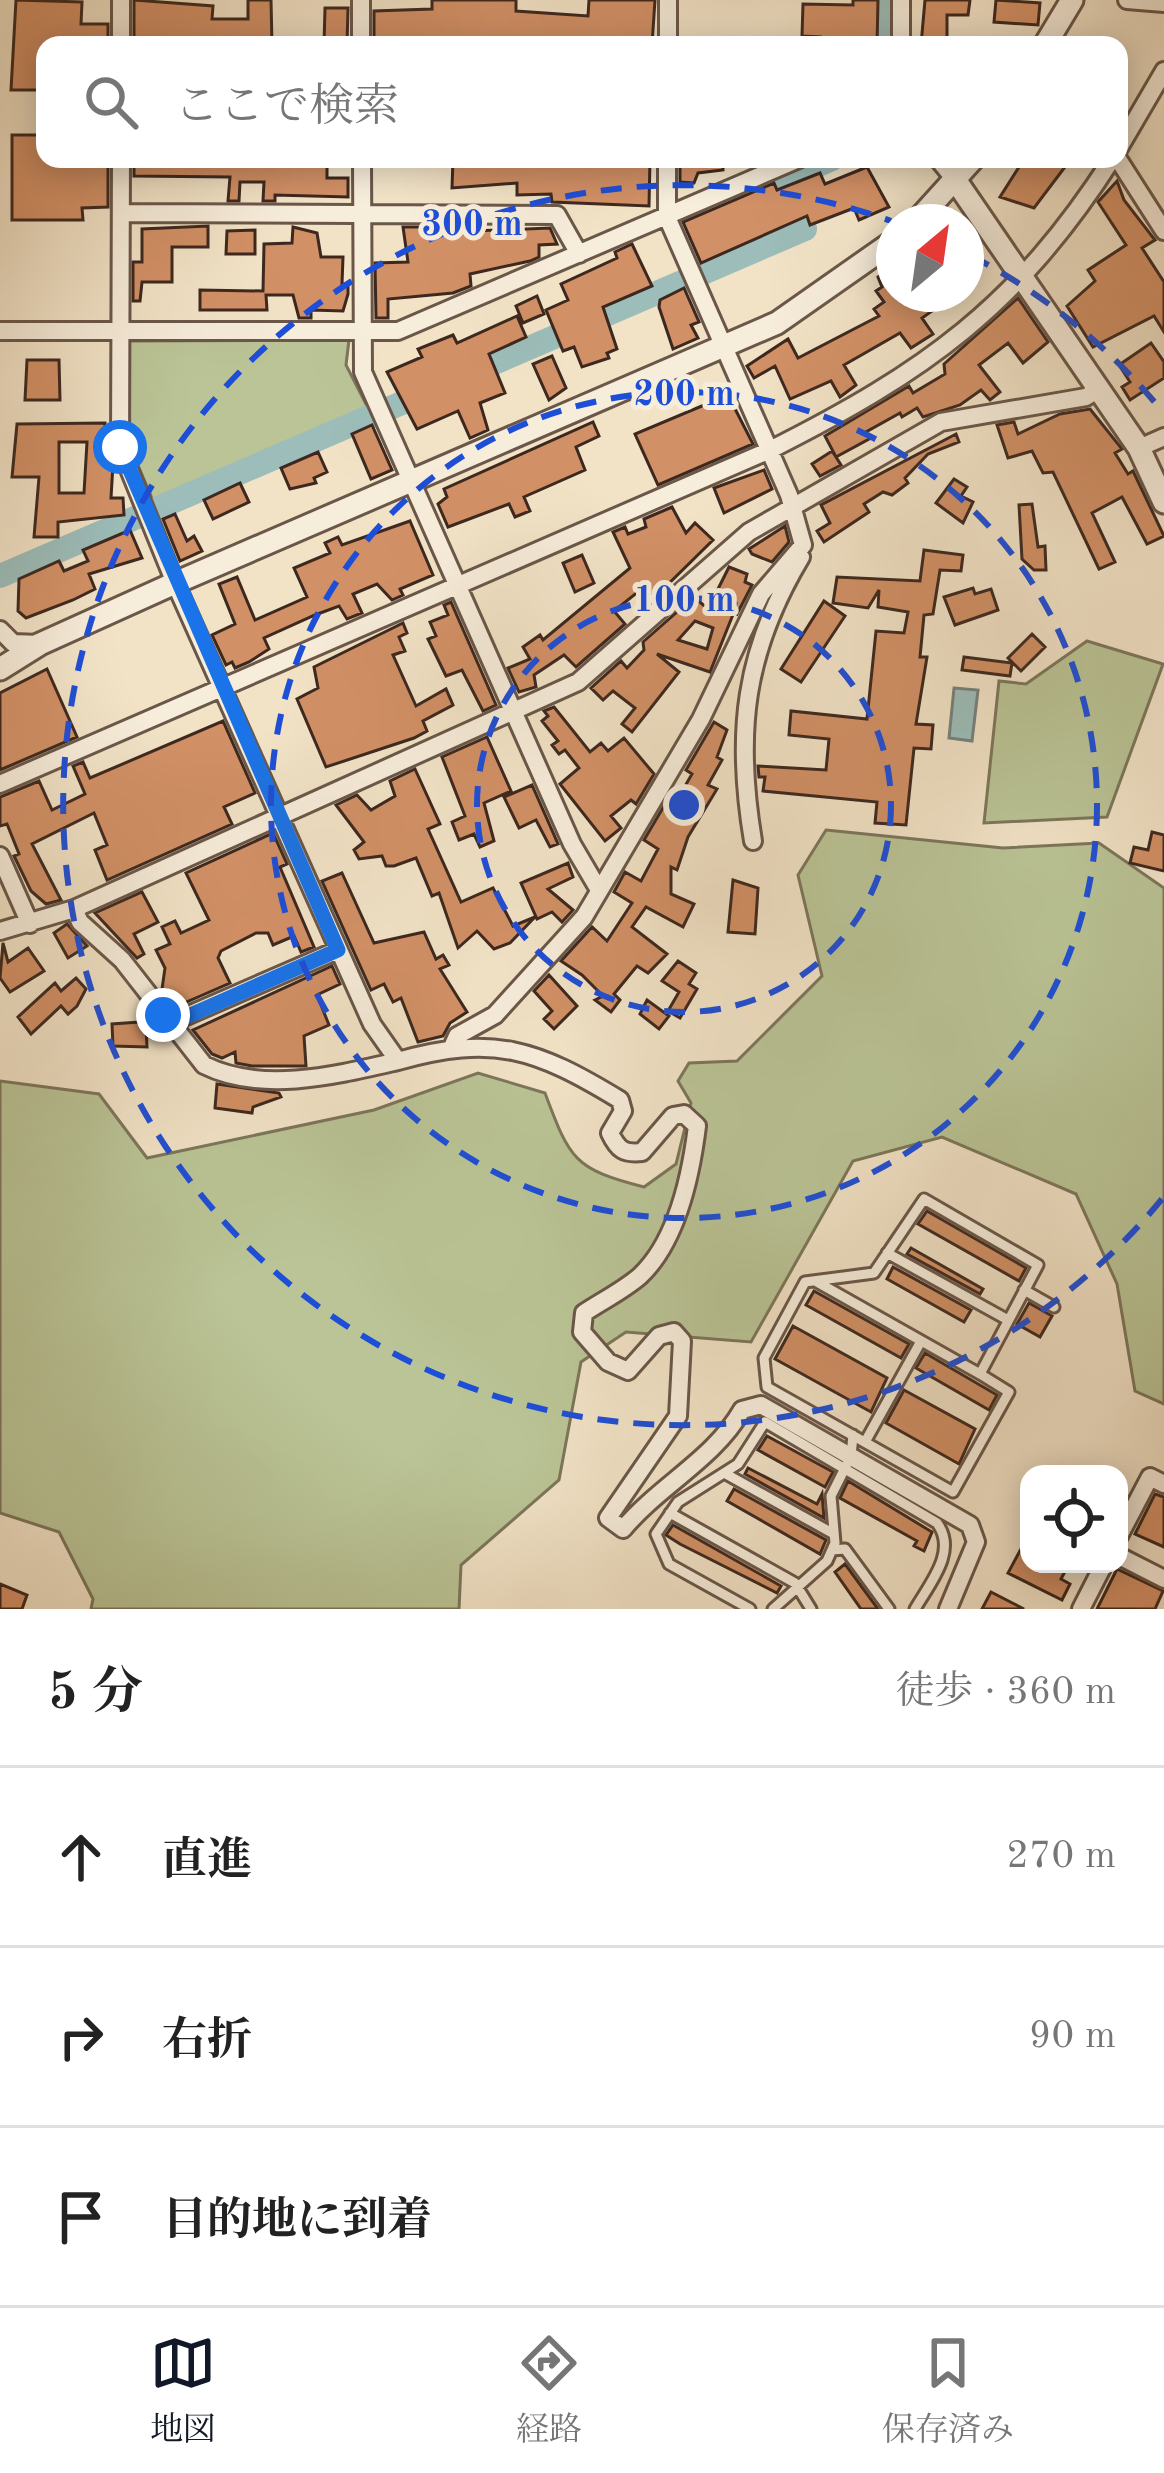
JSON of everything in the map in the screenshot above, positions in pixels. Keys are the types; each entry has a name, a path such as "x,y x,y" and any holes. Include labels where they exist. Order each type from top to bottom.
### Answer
{"street":[{"path":"121,0 121,36"},
{"path":"361,0 361,36"},
{"path":"668,0 668,36"},
{"path":"901,0 901,36"},
{"path":"1050,36 1072,0"},
{"path":"1127,0 1164,3"},
{"path":"1128,133 1164,71"},
{"path":"121,168 120,447 175,584 338,950 372,1024 398,1060"},
{"path":"362,168 363,372 572,844 599,890"},
{"path":"667,168 667,218 770,450 803,545 803,554 762,627 746,694 753,841"},
{"path":"0,331 398,331 779,168"},
{"path":"945,168 1139,448 1164,502"},
{"path":"934,204 966,168"},
{"path":"0,784 770,450 912,373 1025,279 1108,168"},
{"path":"1121,168 1164,231"},
{"path":"121,214 557,215 579,254"},
{"path":"0,669 40,644 724,346 826,294 876,255"},
{"path":"0,931 74,909 578,682 720,553 941,422 1086,397 1100,389"},
{"path":"1139,448 1164,436"},
{"path":"453,1046 457,1036 495,1016 584,917 701,719 761,594 803,545"},
{"path":"0,630 13,643 40,644"},
{"path":"0,856 29,924"},
{"path":"74,909 122,960 204,1065 254,1079 398,1060 453,1046 506,1049 577,1072 620,1100 623,1111 610,1133 616,1147 627,1154 642,1152 673,1116 684,1114 697,1126 682,1198 656,1259 638,1279 584,1312 582,1332 608,1363 628,1371 659,1336 674,1332 684,1354 678,1415 608,1518 623,1529 664,1486 726,1437 742,1409 761,1405 848,1462 970,1525 976,1542 948,1609"},
{"path":"170,1024 338,950"},
{"path":"1128,1519 1150,1477 1164,1484"},
{"path":"1128,1561 1164,1579"},
{"path":"1081,1609 1099,1573"}],"lane":[{"path":"816,1281 1009,1392 953,1492 766,1387 764,1358 806,1282 874,1273 924,1199 1038,1265 980,1374"},
{"path":"887,1253 1008,1320"},
{"path":"1024,1290 1054,1307"},
{"path":"865,1442 920,1342"},
{"path":"750,1609 669,1564 656,1534 678,1502 726,1474 765,1422 848,1462 938,1522 946,1534 937,1573 915,1609"},
{"path":"772,1609 832,1550 831,1496 848,1462 853,1435"},
{"path":"726,1474 834,1534"},
{"path":"670,1513 797,1589 811,1609"},
{"path":"832,1550 845,1550 889,1609"}],"green space":[{"path":"349,340 346,365 369,410 154,503 129,444 126,341"},
{"path":"1087,641 1163,664 1107,817 984,823 999,681 1026,684"},
{"path":"826,830 1003,848 1099,843 1164,888 1164,1404 1135,1391 1117,1284 1076,1194 942,1137 853,1161 751,1342 626,1332 581,1362 559,1480 461,1565 459,1609 91,1609 93,1599 59,1532 0,1513 0,1081 99,1094 147,1158 374,1110 478,1073 545,1093 561,1133 578,1158 603,1174 644,1187 676,1164 691,1103 678,1081 689,1063 737,1061 822,976 798,875"}],"water":[{"path":"954,688 978,690 972,741 949,738"}],"building":[{"path":"16,0 82,2 81,24 108,24 108,36 36,36 36,90 11,90"},
{"path":"134,0 213,6 212,19 248,19 248,0 271,0 272,36 134,36"},
{"path":"432,0 516,0 516,11 588,16 589,0 655,0 653,36 374,36 374,11 432,9"},
{"path":"853,0 878,0 877,36 802,36 803,4 853,5"},
{"path":"925,0 970,0 968,15 947,15 947,36 922,36"},
{"path":"996,0 1040,3 1038,25 994,22"},
{"path":"325,8 348,8 347,36 324,36"},
{"path":"12,135 36,135 36,168 108,168 108,207 82,208 83,220 12,220"},
{"path":"134,168 327,168 327,178 348,178 348,197 275,195 275,201 263,201 264,182 240,182 239,201 228,201 230,177 134,176"},
{"path":"453,168 650,168 649,206 552,202 551,194 517,195 517,183 452,188"},
{"path":"680,168 723,168 698,173 694,183 680,182"},
{"path":"868,168 887,204 876,204 876,213 859,220 854,208 810,225 807,216 701,263 683,222 774,183 777,190 820,173 825,184"},
{"path":"1018,168 1064,168 1034,208 1000,197"},
{"path":"1117,181 1124,200 1155,240 1142,248 1164,282 1164,332 1154,316 1093,347 1067,306 1095,281 1088,270 1126,245 1098,202"},
{"path":"208,226 208,247 172,247 172,282 142,282 140,301 133,301 133,262 142,262 142,229"},
{"path":"293,227 317,233 321,257 343,257 342,284 348,284 348,294 343,311 311,310 311,318 299,318 293,295 266,295 267,310 200,310 200,290 263,291 264,244 292,243"},
{"path":"403,227 449,227 448,232 550,228 557,244 539,245 539,257 530,261 470,274 471,286 453,293 388,299 388,318 376,318 375,263 408,262"},
{"path":"255,230 255,254 226,254 227,231"},
{"path":"632,244 652,286 603,307 617,349 607,353 609,358 582,367 574,347 563,351 546,310 568,300 561,284 617,258 615,252"},
{"path":"684,288 699,322 691,325 698,338 673,349 660,300"},
{"path":"537,296 544,314 523,323 516,306"},
{"path":"1018,298 1048,342 1023,363 1008,343 979,365 1000,392 990,400 981,390 960,405 923,417 917,408 902,417 900,413 866,432 869,439 836,457 825,436 909,386 913,393 945,374 944,364"},
{"path":"876,312 930,312 922,318 933,334 911,348 900,333 844,365 856,385 840,397 831,381 790,399 775,366 754,378 747,366 788,339 798,358 879,316"},
{"path":"517,316 526,337 489,354 505,393 480,403 488,430 470,438 458,411 417,429 387,372 422,357 418,349 453,335 457,343"},
{"path":"1151,343 1164,362 1164,378 1130,400 1122,387 1130,382 1119,365"},
{"path":"552,356 566,388 549,400 533,364"},
{"path":"27,360 59,360 60,400 25,400"},
{"path":"728,395 753,444 658,485 635,434"},
{"path":"1090,409 1122,449 1115,453 1128,474 1133,471 1164,536 1147,544 1122,497 1092,513 1115,562 1099,569 1053,472 1043,473 1032,451 1008,458 997,425 1014,422 1018,434 1060,414"},
{"path":"593,422 599,436 576,447 585,470 524,497 530,511 515,517 509,504 448,527 438,504 447,497 444,489"},
{"path":"105,423 105,458 113,464 111,498 123,498 124,515 58,522 58,537 34,537 39,477 12,477 17,424","holes":["59,442 87,442 84,493 59,493"]},
{"path":"372,425 392,470 371,479 352,434"},
{"path":"956,434 959,442 928,454 905,478 908,483 892,495 883,492 864,504 869,512 824,542 817,531 830,523 821,505"},
{"path":"832,451 841,465 820,476 812,464"},
{"path":"318,452 327,472 314,478 316,483 290,489 281,468"},
{"path":"764,470 772,489 724,513 714,488"},
{"path":"954,479 967,487 961,496 973,502 963,523 936,503"},
{"path":"240,483 249,502 213,519 204,500"},
{"path":"1032,504 1038,547 1045,546 1046,570 1034,570 1022,559 1019,505"},
{"path":"672,507 686,533 695,523 713,540 654,598 644,587 614,611 625,624 576,667 564,655 534,675 536,687 519,692 508,668 530,659 523,647 540,635 543,640 630,568 613,532 625,527 628,534 646,527 644,519"},
{"path":"175,514 187,541 194,536 202,551 180,561 163,519"},
{"path":"410,521 433,575 400,589 403,595 392,600 377,584 353,594 362,613 347,619 339,606 315,615 264,638 269,649 249,662 235,668 232,662 226,665 212,635 235,624 219,584 237,577 255,620 307,597 294,568 330,553 325,543 338,537 342,545"},
{"path":"785,526 789,542 772,562 752,554 749,549"},
{"path":"130,530 142,558 89,574 95,589 73,600 26,618 18,611 19,579 59,561 64,571 88,561 83,550"},
{"path":"924,550 963,555 961,571 940,570 933,614 924,615 920,657 927,657 916,724 933,725 931,749 914,748 906,825 875,823 877,802 763,791 765,777 759,777 758,766 826,770 829,739 789,735 791,711 867,719 876,631 904,633 908,612 878,607 879,590 868,608 833,603 837,577 920,581"},
{"path":"582,555 594,583 575,592 563,563"},
{"path":"729,567 747,574 745,582 752,585 737,614 734,612 710,672 657,654 679,672 632,732 622,724 635,708 613,691 603,700 591,688 621,661 627,668 644,650 643,642 694,597 708,609","holes":["695,621 713,628 707,649 678,640"]},
{"path":"973,588 975,594 991,589 998,610 955,625 944,597"},
{"path":"824,601 845,616 801,682 781,669"},
{"path":"451,602 496,705 483,711 462,670 446,676 428,639 436,636 430,622 448,615 444,605"},
{"path":"403,623 407,633 399,637 405,651 393,655 416,706 446,689 453,705 423,721 427,731 414,738 326,767 297,699 318,688 314,667"},
{"path":"1032,634 1045,647 1021,671 1008,658"},
{"path":"964,657 1012,663 1010,676 962,670"},
{"path":"47,669 77,737 0,770 0,693"},
{"path":"554,707 590,752 601,743 608,751 624,738 654,774 636,804 631,800 611,816 621,828 605,841 560,784 579,768 565,750 559,754 552,745 558,741 542,721 548,716 544,711"},
{"path":"223,721 255,793 224,807 232,824 107,880 95,850 107,845 94,813 32,844 61,900 46,904 31,891 14,856 19,854 7,824 0,826 0,797 39,781 52,810 85,794 73,766 83,762 90,778"},
{"path":"714,722 727,730 717,757 722,760 708,785 717,789 688,837 677,870 671,867 671,894 694,904 683,927 646,907 632,927 667,954 648,973 637,966 614,994 620,1000 611,1012 595,1000 603,996 561,961 592,927 607,941 632,903 614,892 625,872 641,881 658,849 644,840 674,789 681,793 692,774 686,770"},
{"path":"487,737 511,791 484,803 494,841 480,847 474,834 459,840 452,822 465,816 442,757"},
{"path":"415,769 440,824 428,829 461,902 493,888 513,926 535,917 510,943 494,949 477,931 458,948 439,893 432,896 416,858 386,866 382,856 359,859 354,850 364,842 336,805 357,795 371,810 395,796 390,781"},
{"path":"532,785 558,844 550,847 536,820 519,828 504,797"},
{"path":"1152,832 1164,835 1164,871 1130,863 1134,847 1148,850"},
{"path":"273,833 287,864 280,867 314,947 301,952 294,936 273,945 268,933 256,933 221,951 218,958 230,983 175,1007 162,989 165,968 156,950 170,944 162,927 175,921 181,933 209,920 186,873"},
{"path":"568,863 573,877 548,889 573,910 562,922 552,912 537,919 521,883"},
{"path":"342,873 374,943 424,932 436,959 443,955 449,965 440,969 467,1012 450,1023 443,1036 418,1042 401,998 393,1002 384,984 371,990 322,881"},
{"path":"733,880 758,888 755,934 728,932"},
{"path":"142,892 158,922 134,934 144,954 137,958 95,913"},
{"path":"67,924 87,946 68,958 54,933"},
{"path":"3,943 8,962 28,948 44,971 10,992 0,978"},
{"path":"678,961 696,973 689,984 697,989 680,1018 668,1011 679,992 662,981"},
{"path":"332,966 340,984 317,995 329,1025 304,1036 306,1066 236,1063 235,1052 222,1058 212,1054 193,1030"},
{"path":"549,975 577,1006 554,1029 544,1019 552,1011 534,991"},
{"path":"76,978 86,989 77,1006 68,1014 61,1006 31,1034 18,1017 55,983 61,991"},
{"path":"647,1000 669,1016 659,1029 640,1014"},
{"path":"140,1022 146,1026 147,1047 113,1046 112,1024"},
{"path":"217,1084 281,1097 253,1107 252,1113 215,1108"},
{"path":"927,1211 1026,1268 1019,1281 918,1224"},
{"path":"911,1248 983,1289 980,1294 907,1254"},
{"path":"893,1267 971,1310 964,1322 887,1279"},
{"path":"814,1291 909,1344 901,1358 806,1305"},
{"path":"1029,1303 1052,1316 1040,1337 1017,1324"},
{"path":"793,1326 887,1378 871,1412 775,1359"},
{"path":"925,1353 997,1395 989,1410 916,1368"},
{"path":"904,1390 975,1429 959,1464 886,1423"},
{"path":"767,1436 833,1472 825,1487 758,1450"},
{"path":"748,1468 817,1504 822,1494 824,1518 745,1474"},
{"path":"848,1481 932,1532 924,1551 914,1546 917,1541 840,1498"},
{"path":"734,1489 826,1540 820,1554 727,1501"},
{"path":"1155,1494 1164,1497 1164,1547 1135,1534"},
{"path":"673,1525 781,1586 777,1593 666,1535"},
{"path":"1020,1551 1020,1573 1064,1573 1061,1579 1070,1584 1062,1600 1008,1573"},
{"path":"845,1564 878,1609 861,1609 835,1572"},
{"path":"1115,1573 1125,1573 1163,1591 1155,1609 1097,1609"},
{"path":"0,1584 27,1595 22,1609 0,1609"},
{"path":"991,1592 1024,1609 982,1609"}],"waterway":[{"path":"885,0 885,36"},
{"path":"464,376 805,229 782,181 812,168"},
{"path":"0,576 432,390"}],"route":[{"path":"120,447 175,584 338,950 170,1024 163,1015"}]}
